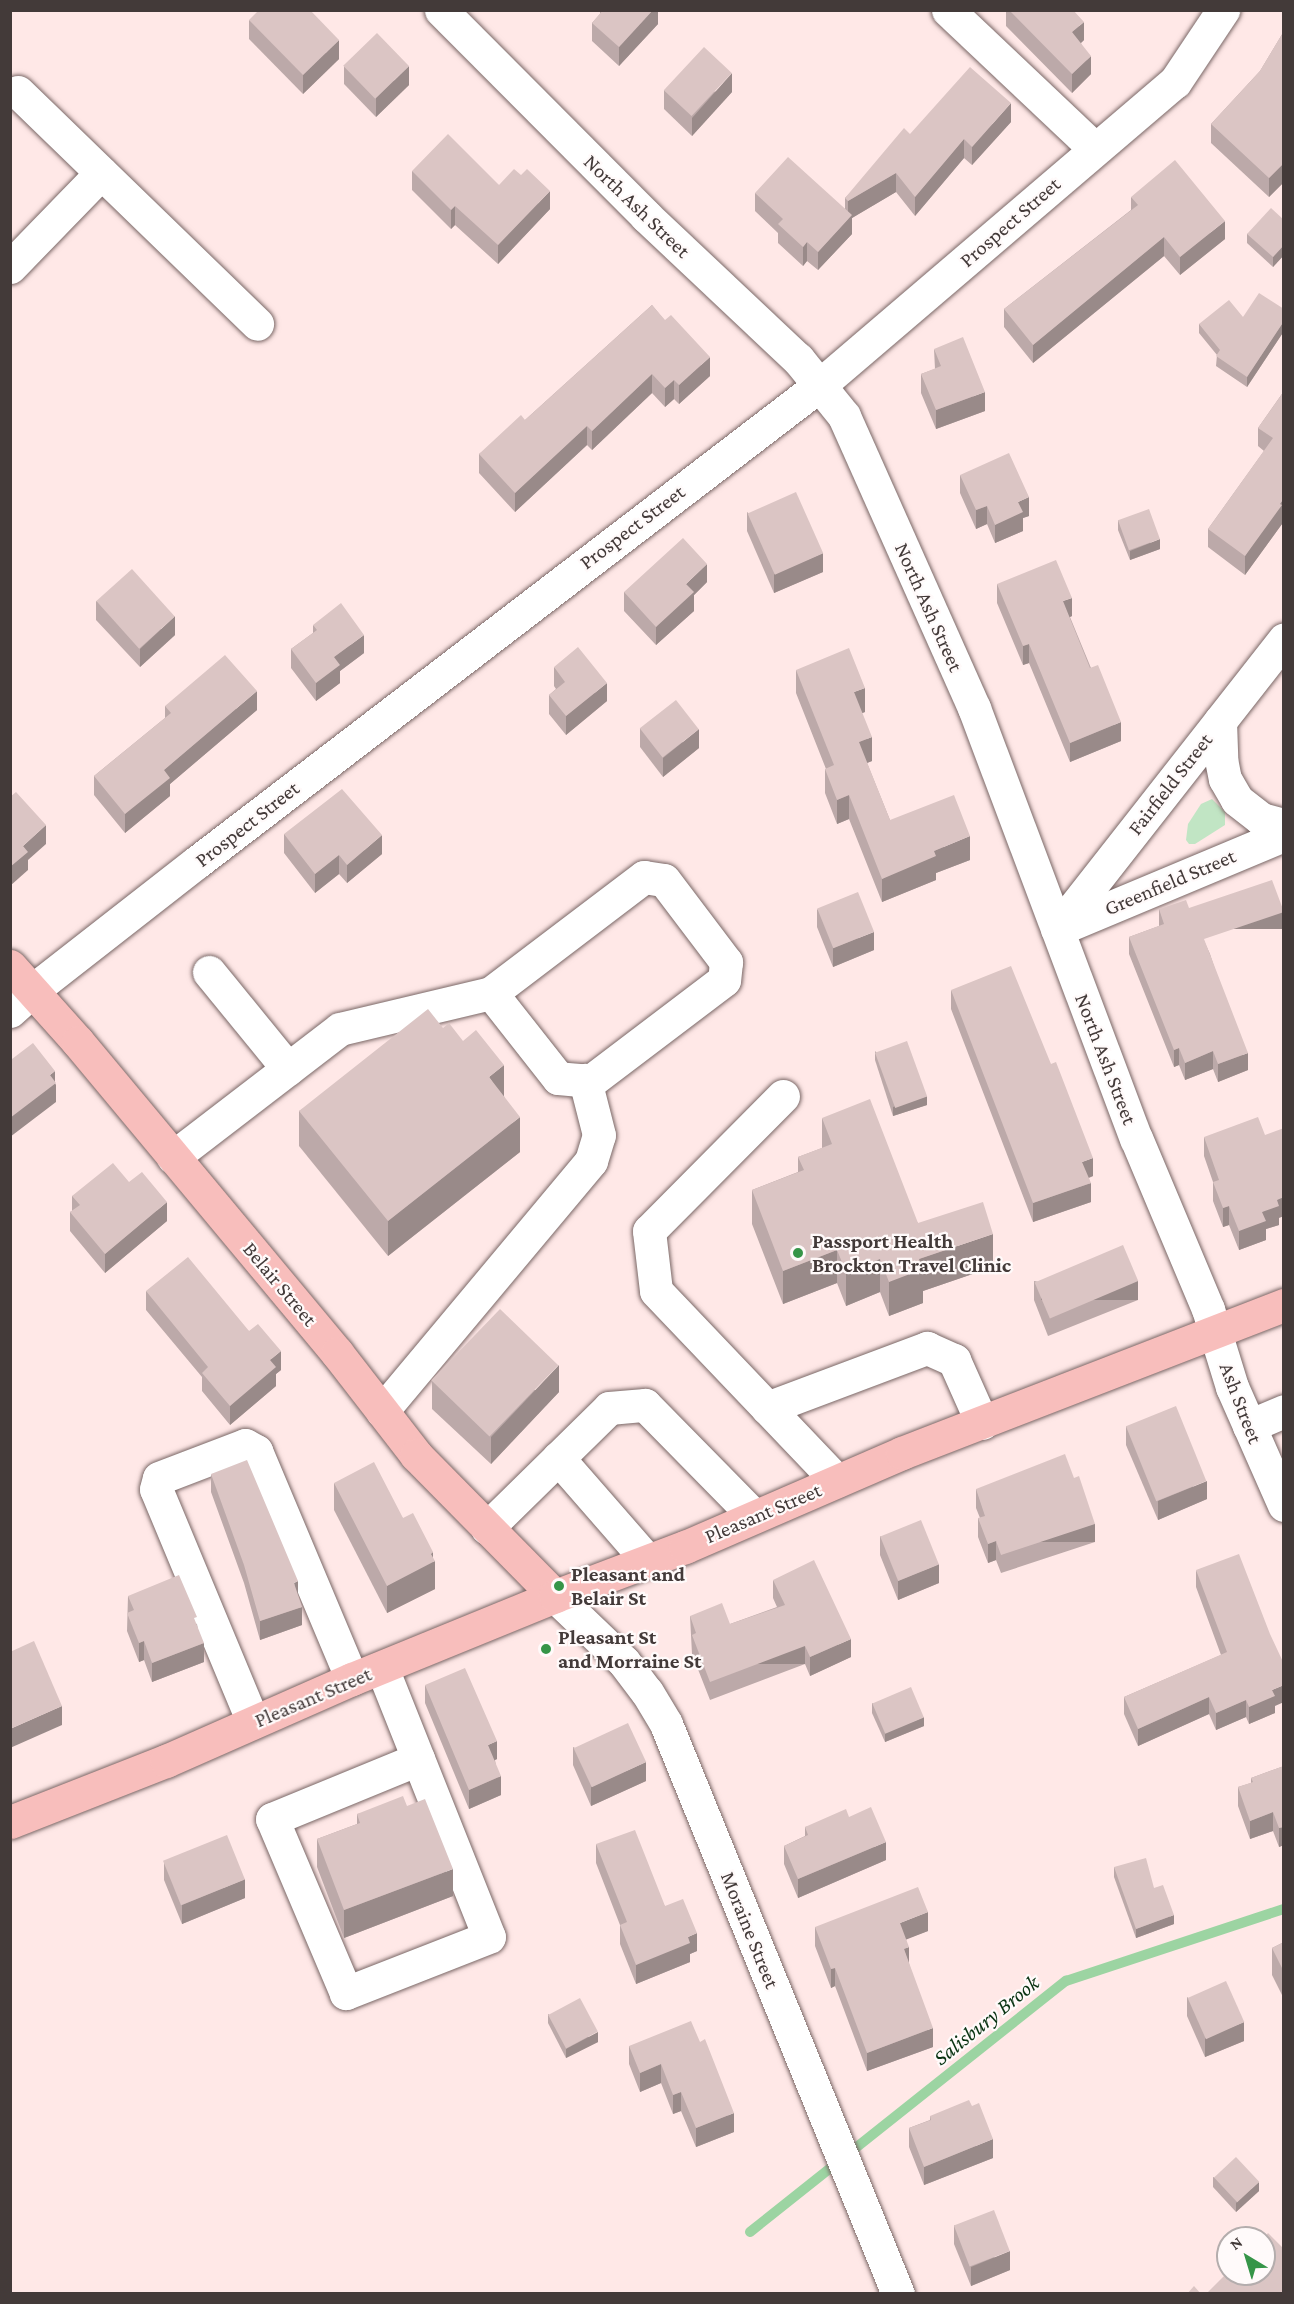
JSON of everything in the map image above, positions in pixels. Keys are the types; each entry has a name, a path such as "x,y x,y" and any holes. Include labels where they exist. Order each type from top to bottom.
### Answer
{"main road":[{"name":"Belair Street","path":"10,966 22,1000 173,1157 337,1353 416,1455 555,1596"},
{"name":"Pleasant Street","path":"10,1822 166,1761 352,1679 837,1481 1284,1305"}],"street":[{"name":"North Ash Street","path":"441,10 646,216 798,359 821,384 843,416 974,708 1136,1138 1216,1333"},
{"path":"948,10 1095,149"},
{"name":"Prospect Street","path":"22,1000 821,384 1175,82 1223,10"},
{"path":"13,93 101,173 257,324"},
{"path":"10,267 101,173"},
{"name":"Fairfield Street","path":"1057,929 1284,639"},
{"path":"1220,721 1225,779 1237,800 1261,819 1284,825"},
{"name":"Greenfield Street","path":"1057,929 1284,835"},
{"path":"173,1157 340,1029 491,993 644,877 664,880 726,962 724,980 591,1081 558,1078 491,993"},
{"path":"209,972 288,1069"},
{"path":"381,1411 591,1161 599,1135 585,1080"},
{"path":"783,1096 648,1231 656,1291 837,1481"},
{"name":"Ash Street","path":"1216,1333 1232,1387 1283,1501"},
{"path":"767,1408 927,1348 954,1360 982,1423"},
{"path":"487,1528 609,1408 645,1405 754,1516"},
{"path":"1249,1426 1284,1411"},
{"path":"253,1722 156,1490 159,1478 245,1445 256,1451 352,1679"},
{"path":"558,1458 648,1560"},
{"name":"Moraine Street","path":"555,1596 624,1662 647,1692 666,1724 898,2294"},
{"path":"382,1668 489,1937 346,1993 272,1819 418,1759"}],"green space":[{"path":"1212,799 1225,812 1225,825 1195,844 1189,844 1186,840 1188,824 1201,804"}],"building":[{"path":"259,10 310,10 339,40 303,75 249,20"},
{"path":"603,10 653,10 619,47 592,23"},
{"path":"1009,10 1073,10 1084,22 1072,32 1091,56 1072,74"},
{"path":"1284,31 1284,163 1269,178 1211,124 1260,71"},
{"path":"377,33 409,66 375,99 343,66"},
{"path":"704,47 732,73 692,116 664,90"},
{"path":"970,67 1011,103 972,147 964,139 915,197 896,173 848,201 845,198 904,128 910,134"},
{"path":"448,134 499,185 514,169 521,175 527,169 550,191 498,245 455,206 451,210 412,171"},
{"path":"788,157 852,215 818,252 807,242 803,247 778,224 783,219 755,193"},
{"path":"1175,160 1225,221 1180,257 1164,237 1033,345 1004,309 1138,205 1131,197"},
{"path":"1271,208 1284,220 1284,245 1273,257 1247,234"},
{"path":"1259,293 1284,309 1284,321 1247,377 1216,356 1220,350 1199,324 1229,300 1243,317"},
{"path":"652,305 665,320 671,315 710,357 679,385 674,380 665,388 652,374 592,431 587,426 515,493 479,454 521,415 525,420"},
{"path":"963,337 985,392 936,410 921,374 941,366 934,349"},
{"path":"1284,391 1284,498 1280,504 1282,505 1245,556 1208,529 1273,438 1258,428"},
{"path":"1009,453 1029,497 1018,502 1023,512 995,525 987,506 976,510 960,475"},
{"path":"796,492 823,553 775,575 748,514"},
{"path":"1149,509 1160,539 1129,550 1118,520"},
{"path":"683,538 707,564 686,584 694,592 656,627 624,592"},
{"path":"1056,560 1072,598 1063,601 1090,668 1098,665 1121,722 1070,743 1029,644 1023,646 997,584"},
{"path":"132,569 175,617 139,649 96,601"},
{"path":"341,603 364,635 334,657 340,665 316,683 291,649 317,630 313,625"},
{"path":"578,647 607,683 566,716 549,695 565,682 554,667"},
{"path":"849,648 865,688 854,692 872,737 859,742 890,820 954,795 970,836 934,851 936,856 882,879 849,795 837,800 825,769 834,765 796,670"},
{"path":"225,655 257,691 164,770 170,778 125,814 94,776 171,713 165,706"},
{"path":"676,700 699,729 663,757 640,728"},
{"path":"342,789 382,835 347,865 339,855 315,874 284,834"},
{"path":"16,792 46,825 23,846 28,852 10,867 10,797"},
{"path":"1272,880 1284,912 1204,939 1248,1053 1218,1064 1213,1051 1185,1063 1179,1048 1174,1050 1129,937 1164,924 1159,909 1186,900 1189,908"},
{"path":"858,892 874,932 833,948 817,908"},
{"path":"1011,966 1051,1064 1056,1062 1093,1158 1082,1162 1091,1183 1033,1203 951,990"},
{"path":"428,1009 443,1028 449,1023 463,1041 476,1030 504,1065 489,1077 520,1117 388,1221 299,1111"},
{"path":"907,1041 927,1096 895,1108 875,1053"},
{"path":"33,1043 55,1071 50,1075 56,1083 10,1118 10,1057 12,1059"},
{"path":"870,1099 918,1223 983,1202 993,1234 919,1259 923,1269 889,1282 880,1259 846,1272 837,1250 783,1271 752,1190 804,1170 798,1157 832,1144 822,1118"},
{"path":"1258,1117 1265,1135 1284,1128 1284,1197 1277,1200 1279,1206 1262,1212 1266,1221 1239,1231 1229,1206 1223,1208 1213,1182 1219,1180 1204,1137"},
{"path":"113,1163 129,1182 142,1172 167,1202 105,1254 70,1212 80,1205 72,1196"},
{"path":"1123,1245 1138,1281 1050,1318 1035,1283"},
{"path":"188,1257 249,1331 258,1324 281,1351 270,1360 276,1367 230,1406 202,1373 208,1367 146,1291"},
{"path":"500,1309 558,1365 489,1436 431,1380"},
{"path":"1176,1406 1206,1481 1156,1501 1126,1426"},
{"path":"1065,1454 1074,1478 1079,1476 1095,1524 1001,1555 996,1541 988,1544 978,1518 985,1516 976,1489"},
{"path":"247,1460 298,1581 294,1583 302,1607 260,1621 244,1565 211,1474"},
{"path":"374,1462 403,1518 413,1513 433,1552 431,1554 435,1561 387,1586 334,1483"},
{"path":"921,1520 939,1565 898,1581 880,1536"},
{"path":"1239,1554 1284,1664 1284,1685 1272,1690 1275,1696 1249,1707 1246,1700 1216,1713 1209,1697 1138,1729 1124,1697 1227,1652 1196,1570"},
{"path":"814,1560 851,1639 810,1657 805,1646 710,1682 692,1635 696,1633 690,1616 722,1603 730,1624 785,1605 773,1580"},
{"path":"179,1575 197,1617 194,1618 204,1643 152,1663 144,1641 139,1643 127,1613 134,1610 128,1596"},
{"path":"34,1641 62,1706 10,1729 10,1652"},
{"path":"465,1668 497,1741 488,1745 501,1776 469,1790 425,1685"},
{"path":"911,1687 924,1717 885,1734 872,1703"},
{"path":"628,1723 646,1762 592,1787 574,1748"},
{"path":"1284,1766 1284,1827 1279,1828 1273,1812 1250,1821 1238,1787 1253,1782 1251,1778"},
{"path":"403,1796 407,1806 425,1799 453,1869 344,1910 317,1839 360,1823 357,1814"},
{"path":"871,1807 886,1842 798,1879 784,1846 808,1835 805,1827 846,1809 849,1817"},
{"path":"635,1830 665,1906 683,1899 697,1933 688,1937 690,1943 636,1965 620,1925 627,1922 596,1844"},
{"path":"227,1835 245,1880 181,1905 163,1861"},
{"path":"1146,1858 1154,1888 1163,1885 1174,1915 1136,1929 1114,1867"},
{"path":"918,1887 928,1912 900,1923 909,1947 904,1949 933,2028 867,2053 835,1968 831,1969 815,1927"},
{"path":"1284,1942 1284,1972 1272,1948"},
{"path":"1226,1981 1244,2022 1206,2039 1188,1998"},
{"path":"580,1998 598,2032 566,2048 548,2015"},
{"path":"691,2021 700,2042 705,2039 734,2113 696,2128 681,2092 673,2095 661,2064 640,2073 629,2046"},
{"path":"969,2100 972,2106 979,2103 993,2139 924,2167 909,2128 931,2120 930,2116"},
{"path":"1236,2157 1259,2182 1237,2202 1214,2177"},
{"path":"994,2210 1010,2251 970,2266 954,2225"},
{"path":"1276,2241 1284,2249 1284,2294 1206,2294 1216,2284 1216,2286 1276,2286"},
{"path":"1194,2286 1201,2294 1187,2294"}],"waterway":[{"name":"Salisbury Brook","path":"750,2232 1066,1981 1284,1909"}],"place":[{"name":"Passport Health Brockton Travel Clinic","path":"798,1253"},
{"name":"Pleasant and Belair St","path":"559,1586"},
{"name":"Pleasant St and Morraine St","path":"546,1649"}]}
